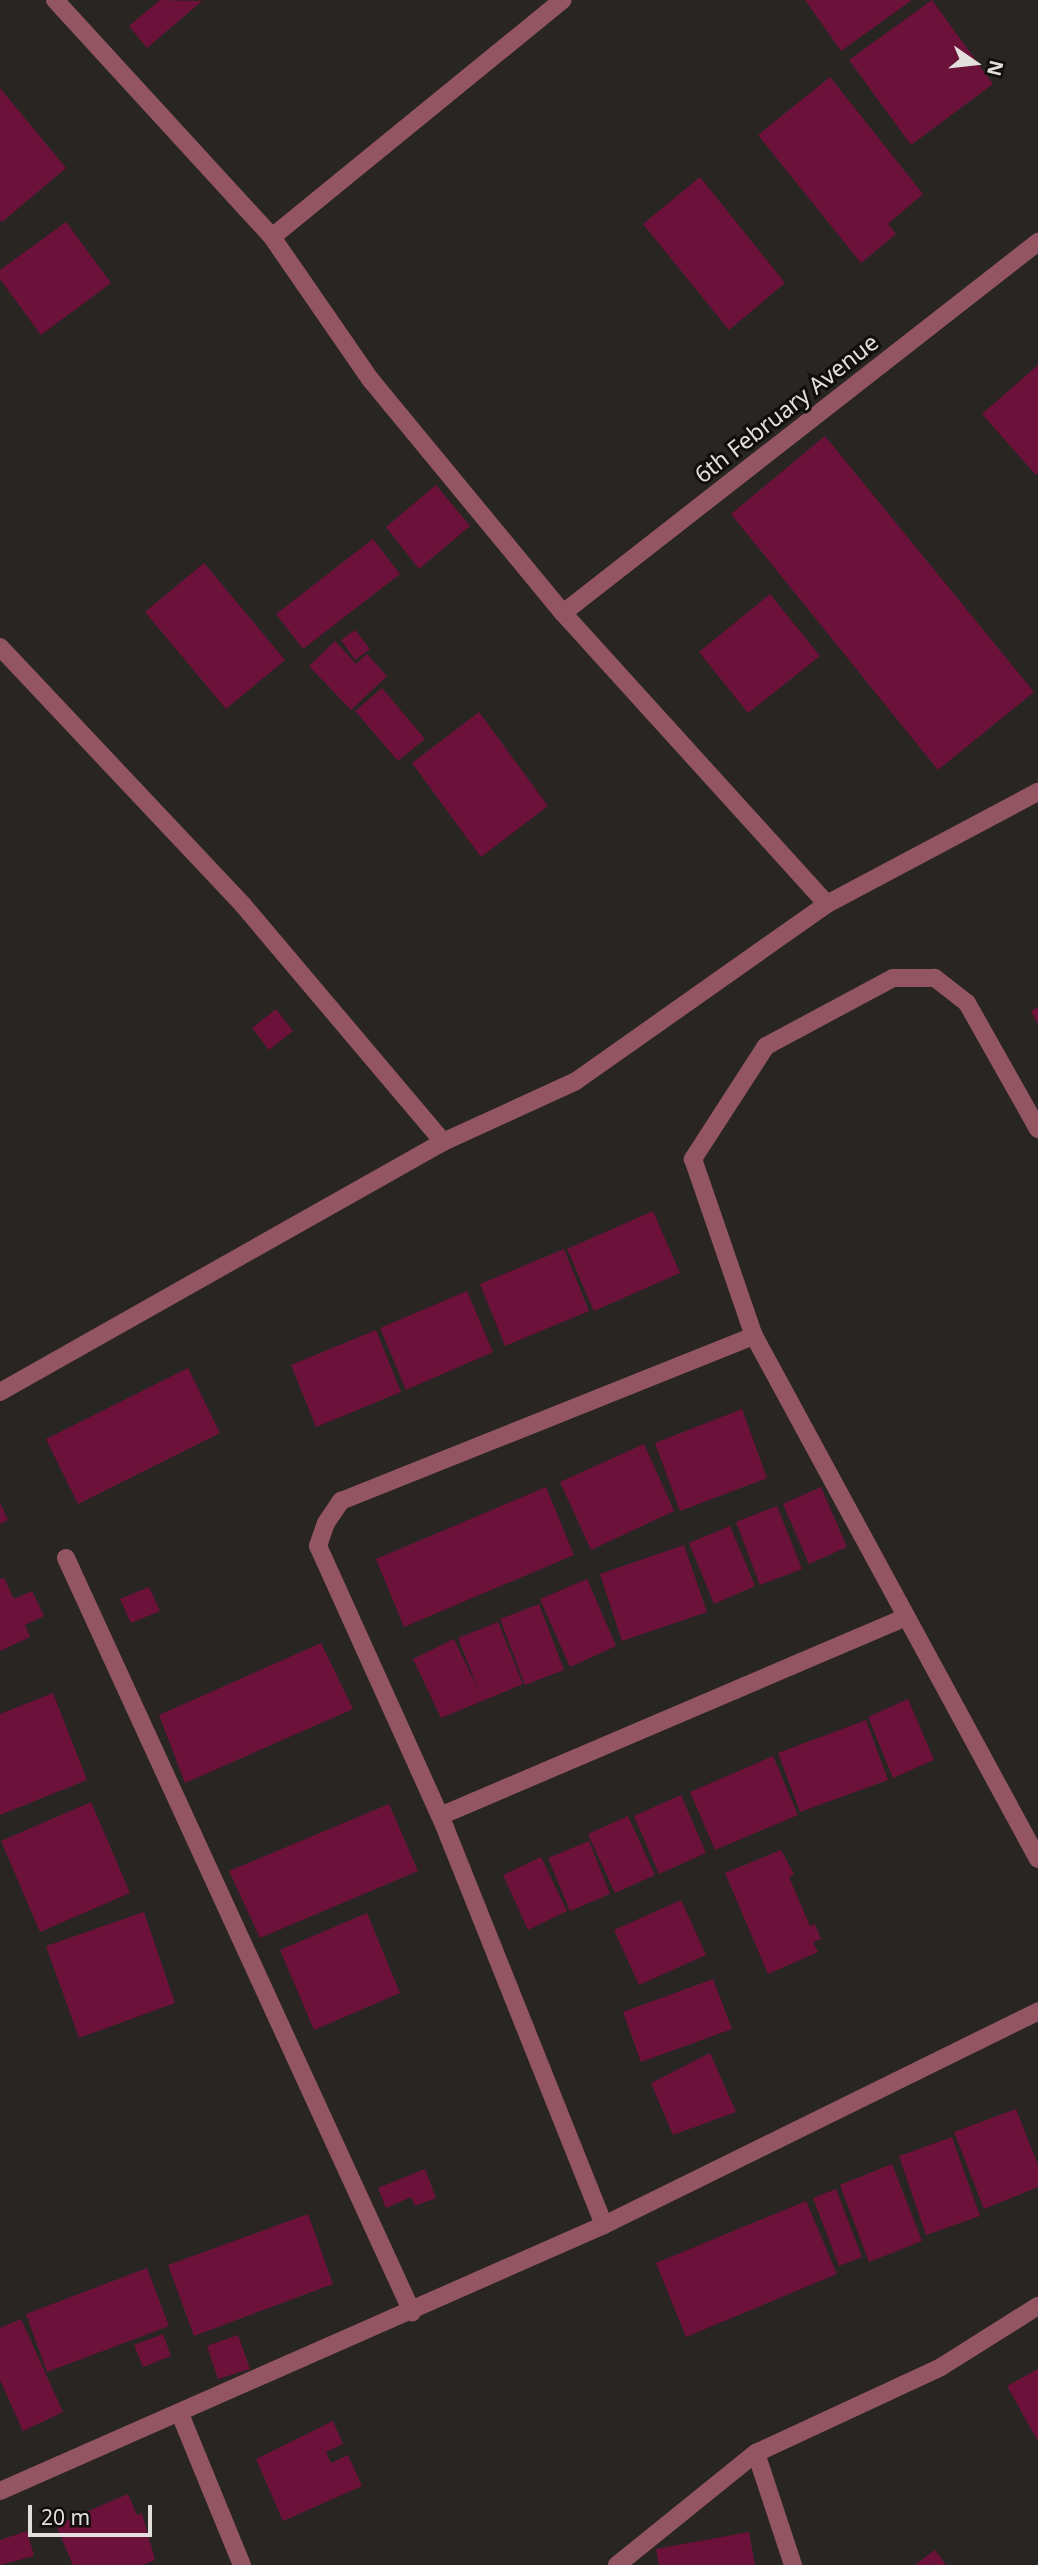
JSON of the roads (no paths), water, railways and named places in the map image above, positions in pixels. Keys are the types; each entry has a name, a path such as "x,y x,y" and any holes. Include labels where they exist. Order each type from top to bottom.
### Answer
{"street":[{"path":"55,0 272,237 370,379 563,613 827,904"},
{"path":"272,237 563,0"},
{"name":"6th February Avenue","path":"563,613 1038,242"},
{"path":"0,646 243,905 443,1142"},
{"path":"0,1392 443,1142 576,1081 827,904 1038,792"},
{"path":"1038,1129 967,1003 935,978 893,978 766,1045 693,1159 754,1336 1038,1859"},
{"path":"604,2225 440,1816 318,1546 326,1523 341,1501 754,1336"},
{"path":"66,1558 412,2312"},
{"path":"440,1816 906,1617"},
{"path":"1,2487 180,2414 604,2225 1038,2011"},
{"path":"617,2565 756,2453 941,2367 1038,2306"},
{"path":"180,2414 242,2565"},
{"path":"756,2453 793,2565"}]}
